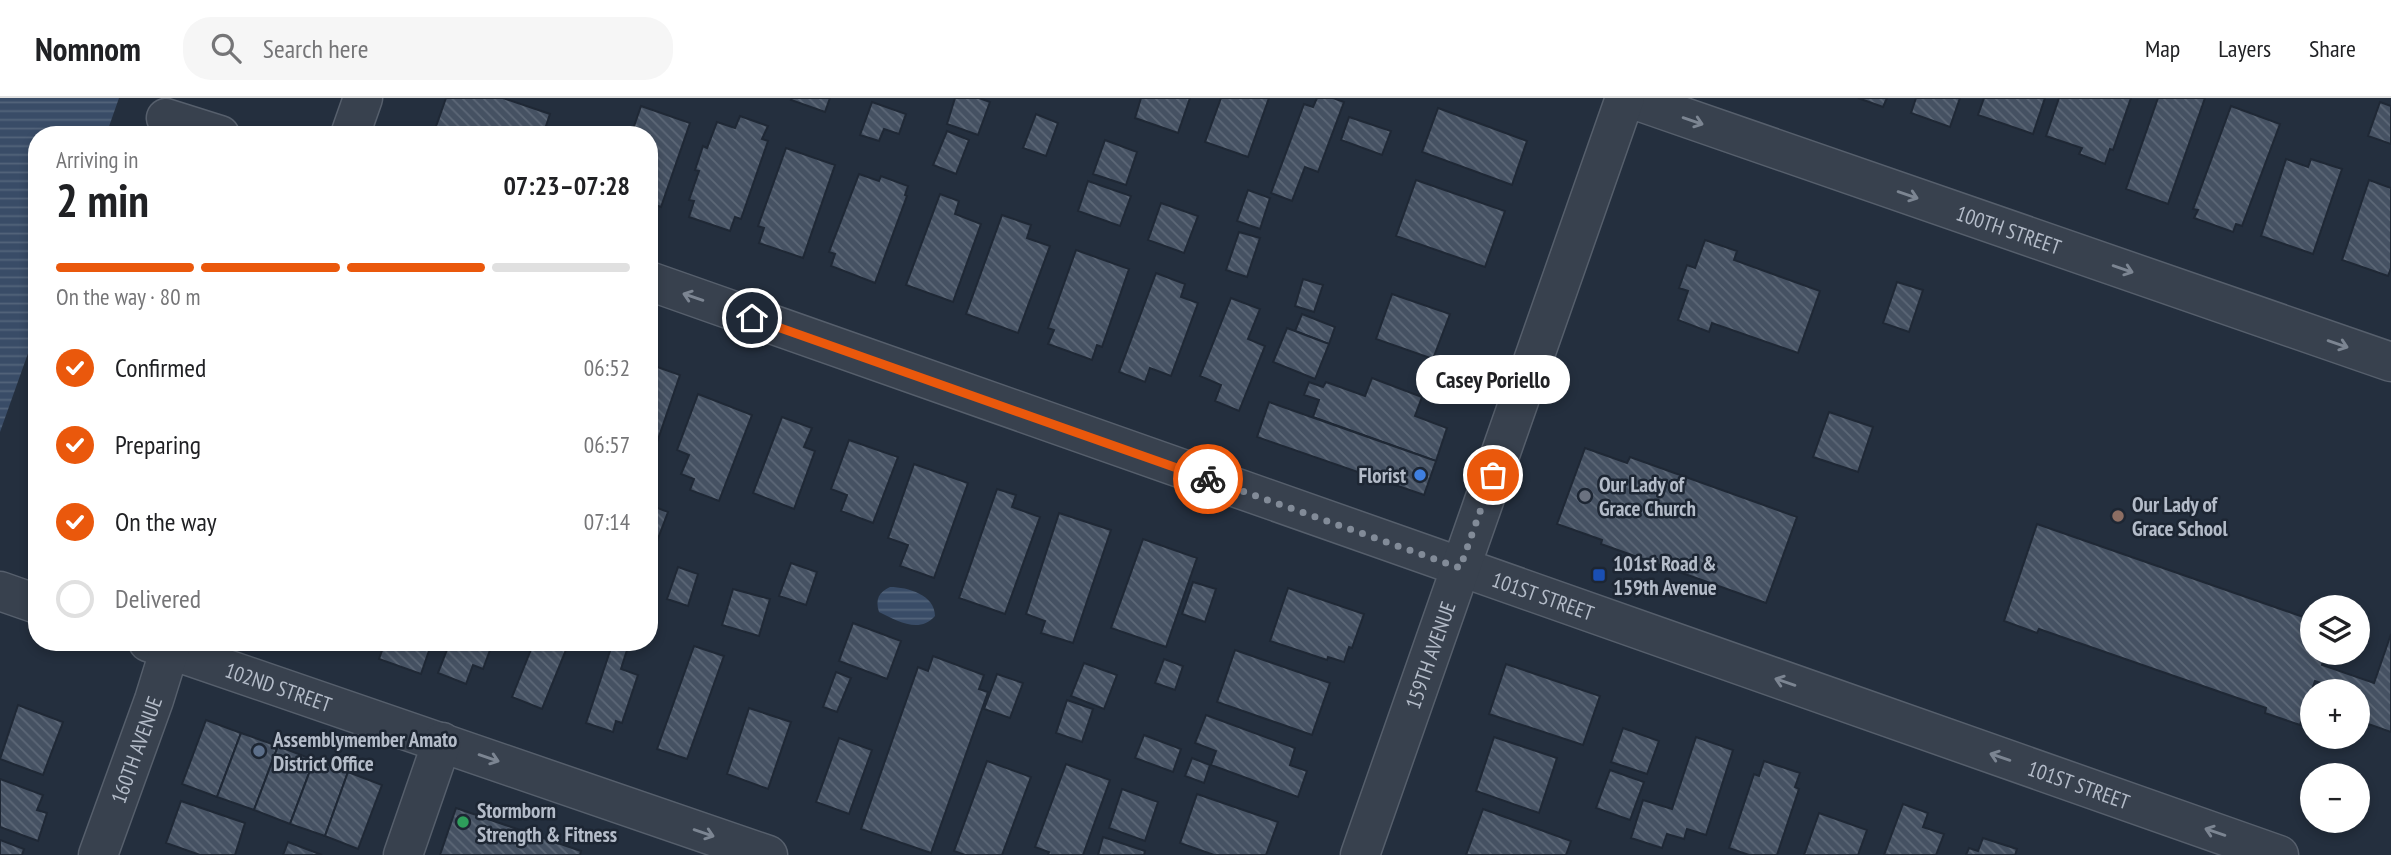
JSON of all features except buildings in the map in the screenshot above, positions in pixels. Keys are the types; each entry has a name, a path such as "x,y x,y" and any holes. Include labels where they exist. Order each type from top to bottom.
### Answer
{"street":[{"path":"353,126 363,98"},
{"name":"100TH STREET","path":"1627,98 2391,362"},
{"name":"159TH AVENUE","path":"1360,855 1627,98"},
{"path":"166,118 191,126"},
{"name":"101ST STREET","path":"658,284 2279,855"},
{"path":"0,591 28,601"},
{"name":"160TH AVENUE","path":"97,855 154,700 162,651"},
{"name":"102ND STREET","path":"180,651 768,855"},
{"path":"403,855 442,742"}],"water":[{"path":"0,98 119,98 109,126 28,126 28,353 0,432"},
{"path":"890,587 912,591 926,598 934,609 935,616 915,625 879,612 879,597"}],"way so far":[{"path":"1208,479 1460,568 1493,475"}],"place":[{"name":"Florist","path":"1420,475"},
{"name":"Casey Poriello","path":"1493,475"},
{"name":"Our Lady of Grace Church","path":"1585,496"},
{"name":"Our Lady of Grace School","path":"2118,516"},
{"name":"101st Road & 159th Avenue","path":"1599,575"},
{"name":"Assemblymember Amato District Office","path":"259,751"},
{"name":"Stormborn Strength & Fitness","path":"463,822"}],"route":[{"path":"752,318 1208,479"}]}
